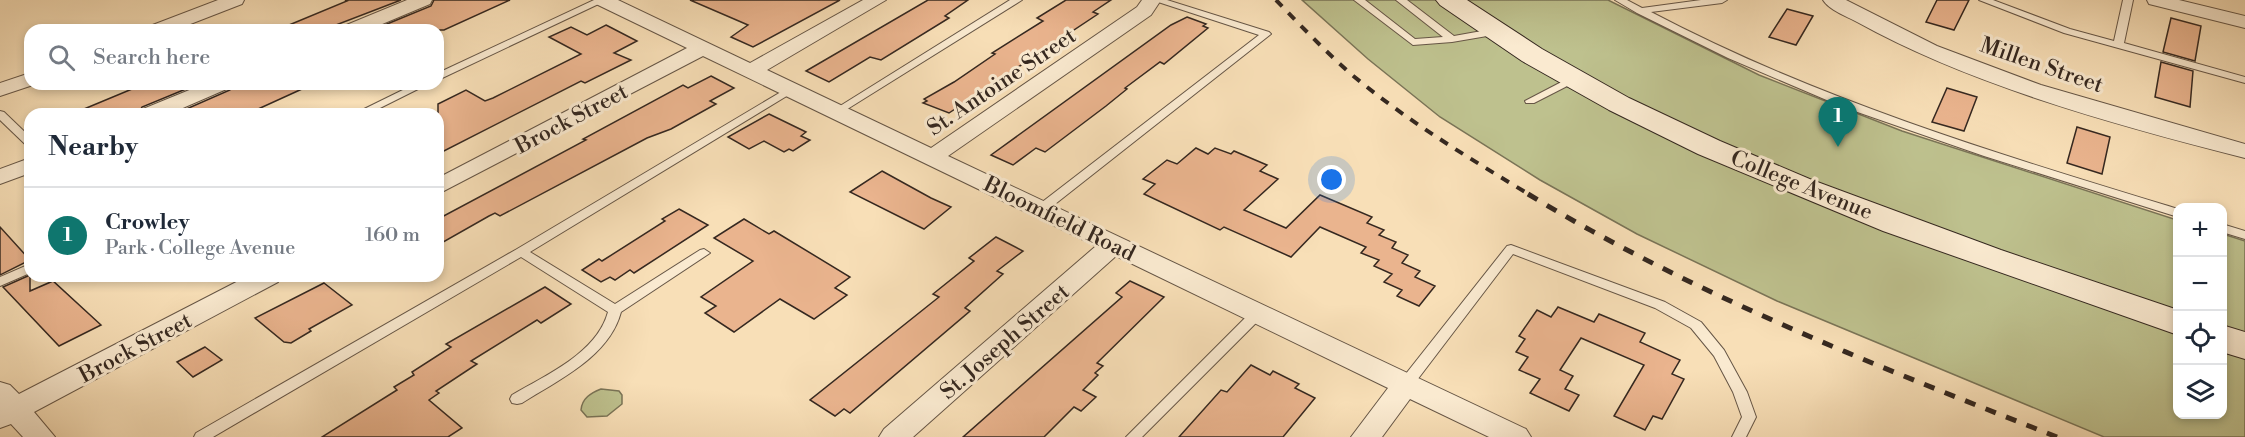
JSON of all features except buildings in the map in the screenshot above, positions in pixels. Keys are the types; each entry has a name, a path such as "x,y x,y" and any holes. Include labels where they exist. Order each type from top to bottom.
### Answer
{"street":[{"path":"173,24 235,0"},
{"path":"365,24 423,0"},
{"name":"Bloomfield Road","path":"603,0 1516,437"},
{"path":"752,70 877,0"},
{"name":"St. Antoine Street","path":"932,157 1144,11 1152,0"},
{"name":"College Avenue","path":"1449,0 1493,32 1573,79 1673,129 1782,178 2006,263 2173,321"},
{"name":"Millen Street","path":"1832,0 1904,38 1988,72 2099,109 2245,151"},
{"path":"2156,0 2245,22"},
{"name":"Brock Street","path":"444,184 703,48"},
{"path":"0,90 24,81"},
{"path":"165,108 208,90"},
{"path":"0,177 24,167"},
{"name":"St. Joseph Street","path":"894,437 1114,244"},
{"name":"Brock Street","path":"5,406 257,282"},
{"path":"2227,339 2245,346"},
{"path":"1366,437 1406,384"},
{"path":"5,406 39,437"}],"lane":[{"path":"444,74 603,0"},
{"path":"837,111 1017,0"},
{"path":"1041,209 1266,34 1157,0"},
{"path":"1359,0 1413,42 1452,39 1493,32"},
{"path":"1401,0 1452,39"},
{"path":"1620,0 1756,68 1867,112 1927,134 2173,211"},
{"path":"1640,10 1722,0"},
{"path":"1983,0 2067,31 2245,80"},
{"path":"2118,46 2128,0"},
{"path":"1530,101 1573,79"},
{"path":"201,437 521,252 791,89"},
{"path":"372,108 410,90"},
{"path":"0,114 24,137"},
{"path":"2227,229 2245,235"},
{"path":"1406,384 1511,249 1660,304 1696,325 1719,353 1740,392 1749,417 1739,437"},
{"path":"521,252 615,310"},
{"path":"615,310 704,253"},
{"path":"0,282 24,271"},
{"path":"517,399 595,346 614,321 615,310"},
{"path":"1133,437 1258,313"}],"green space":[{"path":"1302,0 1441,0 1542,70 2173,329 2173,419 2227,419 2227,348 2245,355 2245,437 2104,437 1777,301 1637,234 1540,180 1440,117 1368,59"},
{"path":"1461,0 1608,0 1759,75 1902,131 2173,219 2173,312 1887,209 1744,152 1673,121 1586,78"},
{"path":"2227,235 2245,241 2245,336 2227,329"},
{"path":"601,389 619,391 622,395 622,404 607,416 587,417 581,410 583,402 591,394"}],"railway":[{"path":"1276,0 1351,74 1394,108 1530,195"},
{"path":"1528,194 1591,231 1721,297 1854,356 2057,437"}],"place":[{"name":"Crowley","path":"1838,147"}]}
